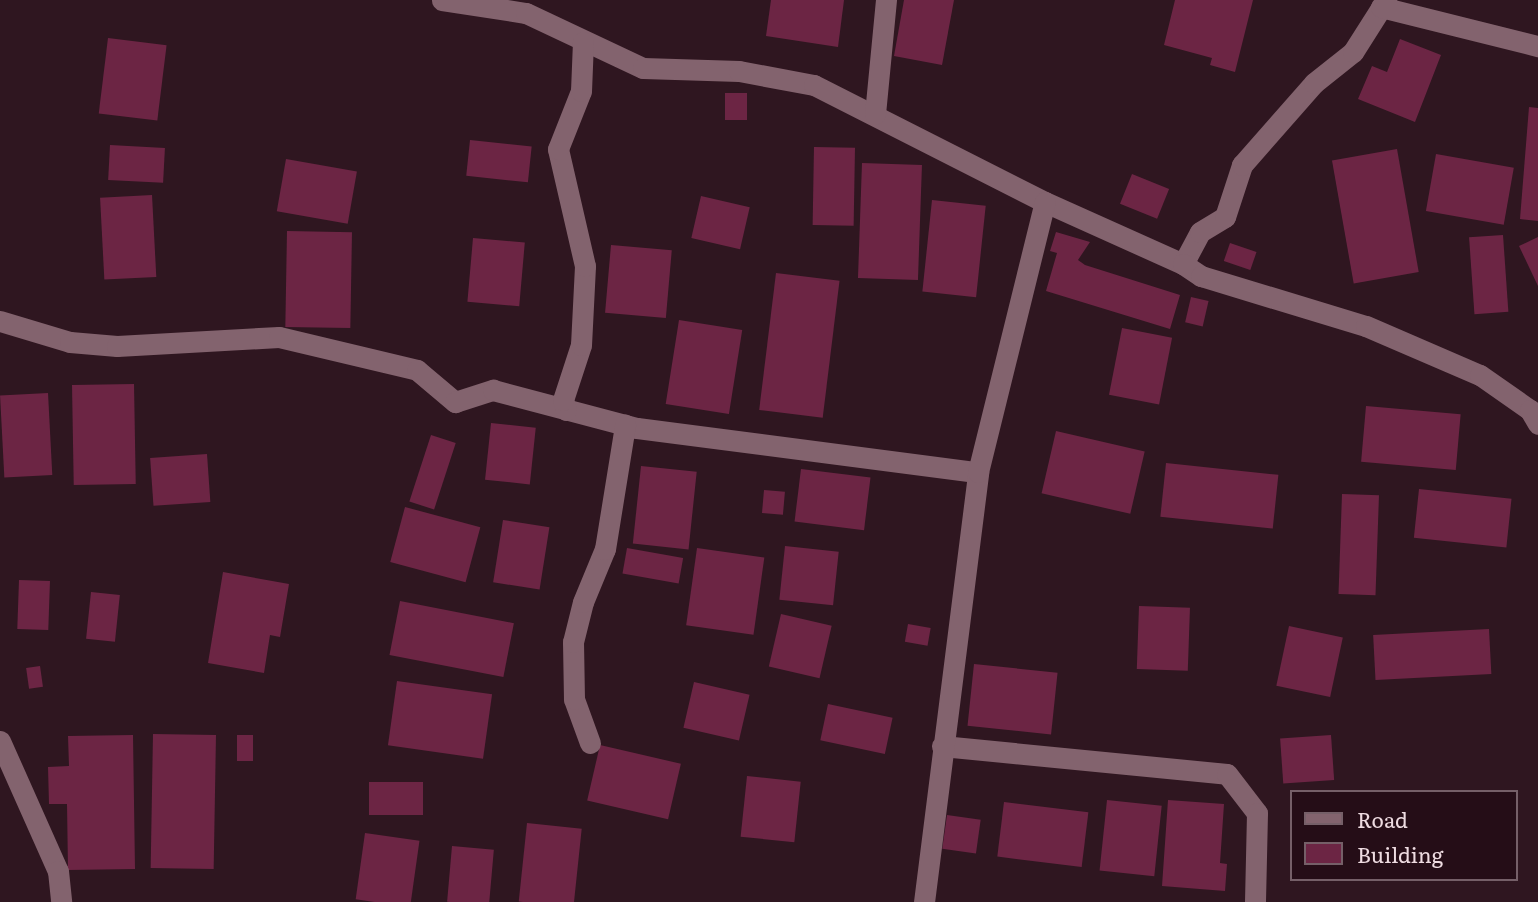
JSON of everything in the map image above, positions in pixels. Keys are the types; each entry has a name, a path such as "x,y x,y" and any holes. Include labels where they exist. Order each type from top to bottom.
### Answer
{"street":[{"path":"442,0 526,13 643,68 786,77 814,85 1045,202 1183,264 1201,276 1366,326 1480,375 1535,412"},
{"path":"875,114 886,0"},
{"path":"1183,264 1200,232 1225,217 1242,165 1314,83 1353,52 1383,4 1538,46"},
{"path":"566,410 563,400 581,345 585,267 558,149 581,91 583,42"},
{"path":"924,902 978,472 1045,202"},
{"path":"0,321 70,342 117,346 279,337 417,370 456,402 493,390 625,425 978,472"},
{"path":"590,743 574,699 573,642 583,601 605,548 625,425"},
{"path":"0,741 58,871 61,902"},
{"path":"942,746 1227,774 1257,813 1255,902"}],"building":[{"path":"771,0 844,0 838,47 766,36"},
{"path":"904,0 954,0 942,65 894,56"},
{"path":"1175,0 1253,0 1235,72 1210,65 1212,58 1164,45"},
{"path":"108,38 167,45 157,121 99,113"},
{"path":"1400,39 1441,55 1415,122 1358,99 1372,66 1387,72"},
{"path":"725,93 747,93 747,120 725,120"},
{"path":"1529,107 1538,108 1538,221 1520,219"},
{"path":"470,140 532,146 528,182 466,176"},
{"path":"110,145 165,148 163,183 108,180"},
{"path":"814,147 855,148 854,226 813,225"},
{"path":"1397,149 1419,272 1354,284 1332,160"},
{"path":"1436,154 1514,168 1504,225 1426,211"},
{"path":"286,159 357,172 348,224 277,211"},
{"path":"862,163 922,165 918,280 858,278"},
{"path":"1132,174 1169,189 1157,219 1120,204"},
{"path":"152,195 156,277 104,280 100,198"},
{"path":"701,196 750,207 740,249 691,238"},
{"path":"932,200 986,206 976,297 922,291"},
{"path":"287,231 352,232 350,328 285,327"},
{"path":"1056,232 1090,242 1078,260 1085,265 1180,295 1170,329 1046,291 1057,253 1050,251"},
{"path":"1503,235 1508,312 1474,314 1469,237"},
{"path":"1538,237 1538,286 1519,246"},
{"path":"473,238 525,243 519,306 467,302"},
{"path":"1230,243 1256,252 1250,270 1224,261"},
{"path":"611,245 672,250 666,318 605,313"},
{"path":"776,273 840,281 823,418 759,410"},
{"path":"1191,297 1209,301 1203,326 1185,322"},
{"path":"679,320 742,330 729,414 666,404"},
{"path":"1122,328 1172,338 1159,404 1109,395"},
{"path":"134,384 136,484 74,485 72,385"},
{"path":"48,393 52,475 4,477 0,396"},
{"path":"1366,406 1461,414 1456,470 1361,462"},
{"path":"491,423 536,428 530,484 485,480"},
{"path":"1056,431 1145,451 1130,514 1042,493"},
{"path":"431,435 456,443 434,510 409,502"},
{"path":"207,454 210,502 153,506 150,458"},
{"path":"1166,463 1278,475 1273,529 1160,517"},
{"path":"641,466 697,472 689,549 633,544"},
{"path":"801,469 870,478 864,530 795,522"},
{"path":"1419,489 1511,499 1506,547 1414,538"},
{"path":"764,490 785,492 783,515 762,513"},
{"path":"1342,494 1379,495 1375,595 1339,594"},
{"path":"405,507 480,527 466,582 390,562"},
{"path":"503,520 549,527 540,590 493,582"},
{"path":"785,546 839,552 833,605 779,600"},
{"path":"627,548 683,558 679,584 622,574"},
{"path":"697,548 764,557 753,635 686,625"},
{"path":"223,572 289,584 280,637 270,635 264,673 208,663"},
{"path":"19,580 50,581 48,630 17,629"},
{"path":"91,592 120,595 115,642 86,639"},
{"path":"400,601 514,623 503,677 390,655"},
{"path":"1139,606 1190,608 1188,671 1137,669"},
{"path":"781,614 832,626 820,678 769,667"},
{"path":"908,624 931,628 928,646 905,642"},
{"path":"1289,626 1343,637 1330,697 1276,686"},
{"path":"1489,629 1491,674 1376,680 1373,635"},
{"path":"974,664 1058,673 1051,734 968,726"},
{"path":"40,666 43,687 29,689 26,668"},
{"path":"397,681 492,694 483,759 388,745"},
{"path":"694,682 750,695 739,741 683,728"},
{"path":"828,704 893,718 885,754 820,740"},
{"path":"153,734 216,735 214,869 151,868"},
{"path":"133,735 135,869 68,870 67,804 49,804 48,767 69,766 68,736"},
{"path":"237,735 253,735 253,761 237,761"},
{"path":"1331,735 1334,780 1283,783 1280,739"},
{"path":"600,745 681,764 668,819 587,801"},
{"path":"747,776 801,782 794,842 741,837"},
{"path":"369,782 423,782 423,815 369,815"},
{"path":"1107,800 1162,806 1154,876 1100,871"},
{"path":"1168,800 1224,804 1220,863 1227,864 1225,891 1162,886"},
{"path":"1004,802 1088,812 1082,867 997,857"},
{"path":"947,815 981,820 976,853 942,849"},
{"path":"527,823 582,829 574,902 519,902"},
{"path":"365,833 419,841 411,902 356,899"},
{"path":"452,846 494,850 489,902 447,902"}]}
